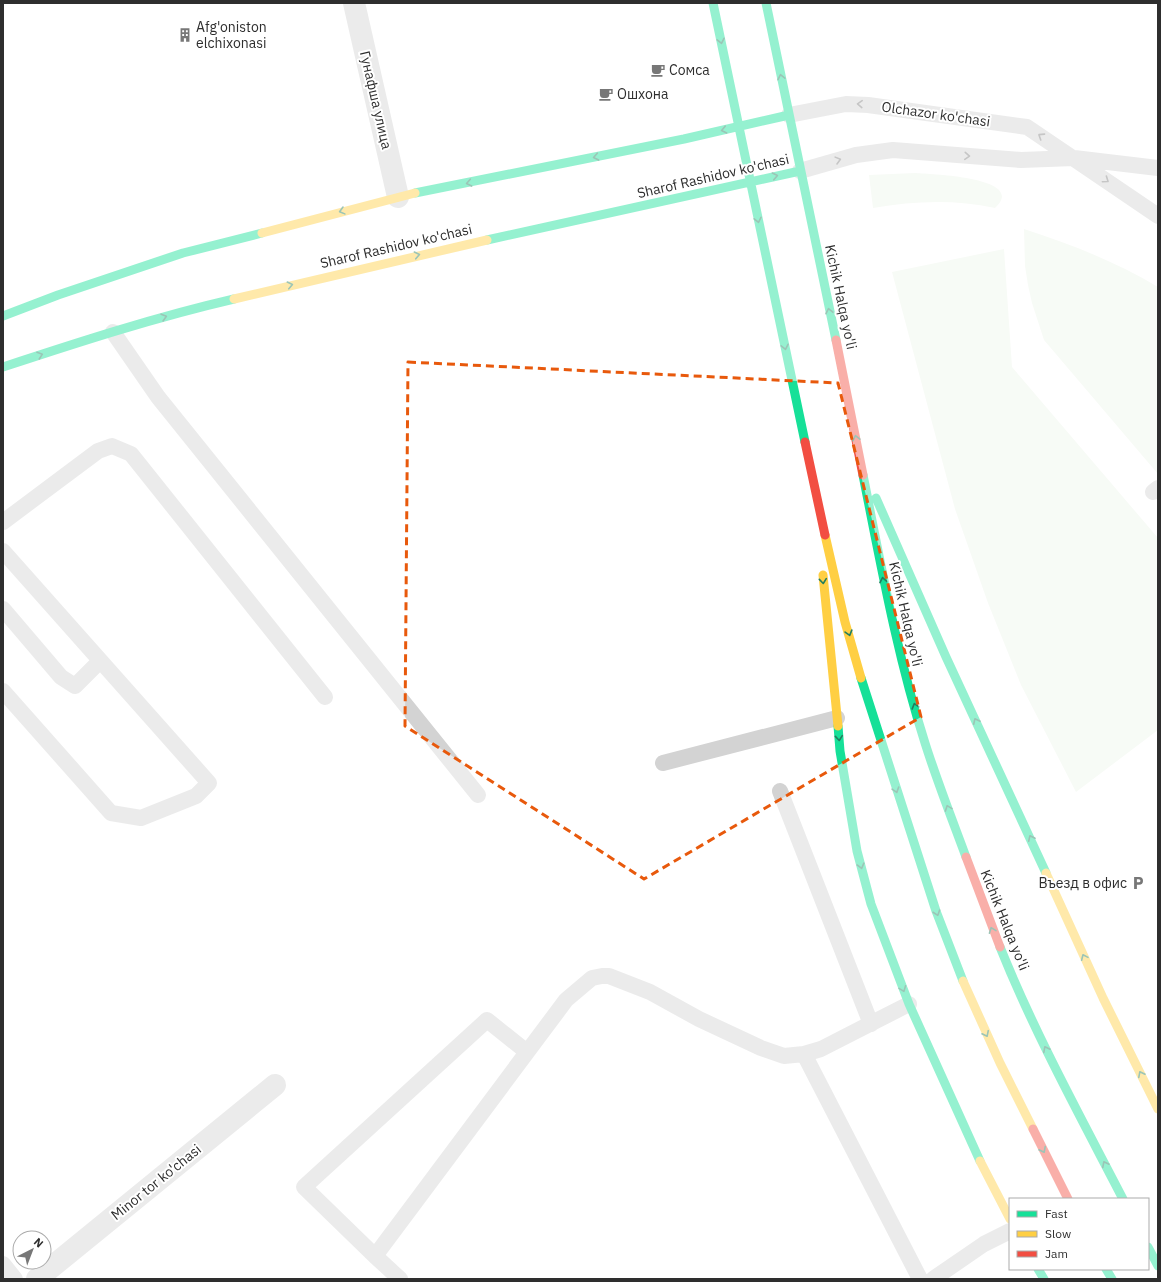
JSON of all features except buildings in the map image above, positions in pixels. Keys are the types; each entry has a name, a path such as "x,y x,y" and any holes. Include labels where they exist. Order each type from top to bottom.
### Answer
{"main road":[{"path":"713,3 814,486 846,622 864,688 936,911 966,989 1000,1063 1068,1198"},
{"name":"Kichik Halqa yo'li","path":"766,3 888,604 925,743 982,903 1011,974 1045,1048 1122,1198"},
{"path":"3,316 58,295 183,253 398,197 739,127 789,115"},
{"name":"Sharof Rashidov ko'chasi","path":"3,367 78,342 204,306 384,263 800,171"},
{"path":"860,462 946,657 1028,832 1103,998 1158,1109"},
{"path":"814,486 841,759 857,850 871,904 909,1004 973,1147 1009,1217"},
{"path":"1149,1249 1158,1266"},
{"path":"1039,1270 1044,1279"},
{"path":"1107,1270 1112,1279"}],"street":[{"name":"Гунафша улица","path":"354,3 398,197"},
{"name":"Minor tor ko'chasi","path":"37,1279 275,1085"}],"lane":[{"name":"Olchazor ko'chasi","path":"789,115 846,104 868,105 1027,127 1158,216"},
{"name":"Olchazor ko'chasi","path":"800,171 856,156 893,150 1021,160 1074,158 1158,168"},
{"path":"113,332 158,397 478,795"},
{"path":"3,522 98,451 112,446 131,454 325,697"},
{"path":"3,551 209,783 196,796 141,818 111,813 3,691"},
{"path":"3,609 61,677 75,686 100,661"},
{"path":"664,763 837,718"},
{"path":"780,791 871,1024"},
{"path":"375,1256 566,1000 592,978 609,976 650,992 761,1048 784,1056 804,1054 821,1049 909,1004"},
{"path":"400,1279 304,1187 487,1020 528,1052"},
{"path":"804,1054 920,1279"},
{"path":"933,1279 984,1244 1009,1232"},
{"path":"3,1264 15,1279"}],"highlighted area":[{"path":"408,362 838,383 921,717 644,879 405,726"}],"shaded area":[{"path":"915,173 973,179 988,184 999,190 1002,198 995,208 964,203 934,202 873,208 869,175"},
{"path":"1024,229 1093,254 1158,287 1158,474 1044,340 1028,285 1025,266"},
{"path":"1004,249 1012,367 1158,538 1158,730 1076,792 1021,685 988,603 955,509 892,272"}],"traffic: fast":[{"path":"713,3 805,442"},
{"path":"766,3 836,340"},
{"path":"415,193 684,139 789,115"},
{"path":"487,240 800,171"},
{"path":"3,316 58,295 183,253 262,233"},
{"path":"3,367 89,339 234,299"},
{"path":"863,475 890,610 906,677 930,757 966,857"},
{"path":"876,498 946,657 1046,873"},
{"path":"861,678 936,911 963,981"},
{"path":"838,726 840,751 857,851 871,904 909,1004 980,1161"},
{"path":"1000,947 1043,1043 1122,1198"},
{"path":"1149,1249 1158,1266"},
{"path":"1039,1270 1044,1279"},
{"path":"1107,1270 1112,1279"}],"traffic: slow":[{"path":"262,233 415,193"},
{"path":"234,299 487,240"},
{"path":"825,535 845,622 861,678"},
{"path":"823,575 838,726"},
{"path":"1046,873 1103,998 1158,1109"},
{"path":"963,981 1000,1063 1033,1129"},
{"path":"980,1161 1009,1217"}],"traffic: jam":[{"path":"836,340 863,475"},
{"path":"805,442 825,535"},
{"path":"966,857 1000,947"},
{"path":"1033,1129 1068,1198"}],"place":[{"name":"Afg'oniston elchixonasi","path":"185,35"},
{"name":"Сомса","path":"658,70"},
{"name":"Ошхона","path":"606,94"},
{"name":"Въезд в офис","path":"1138,883"}]}
